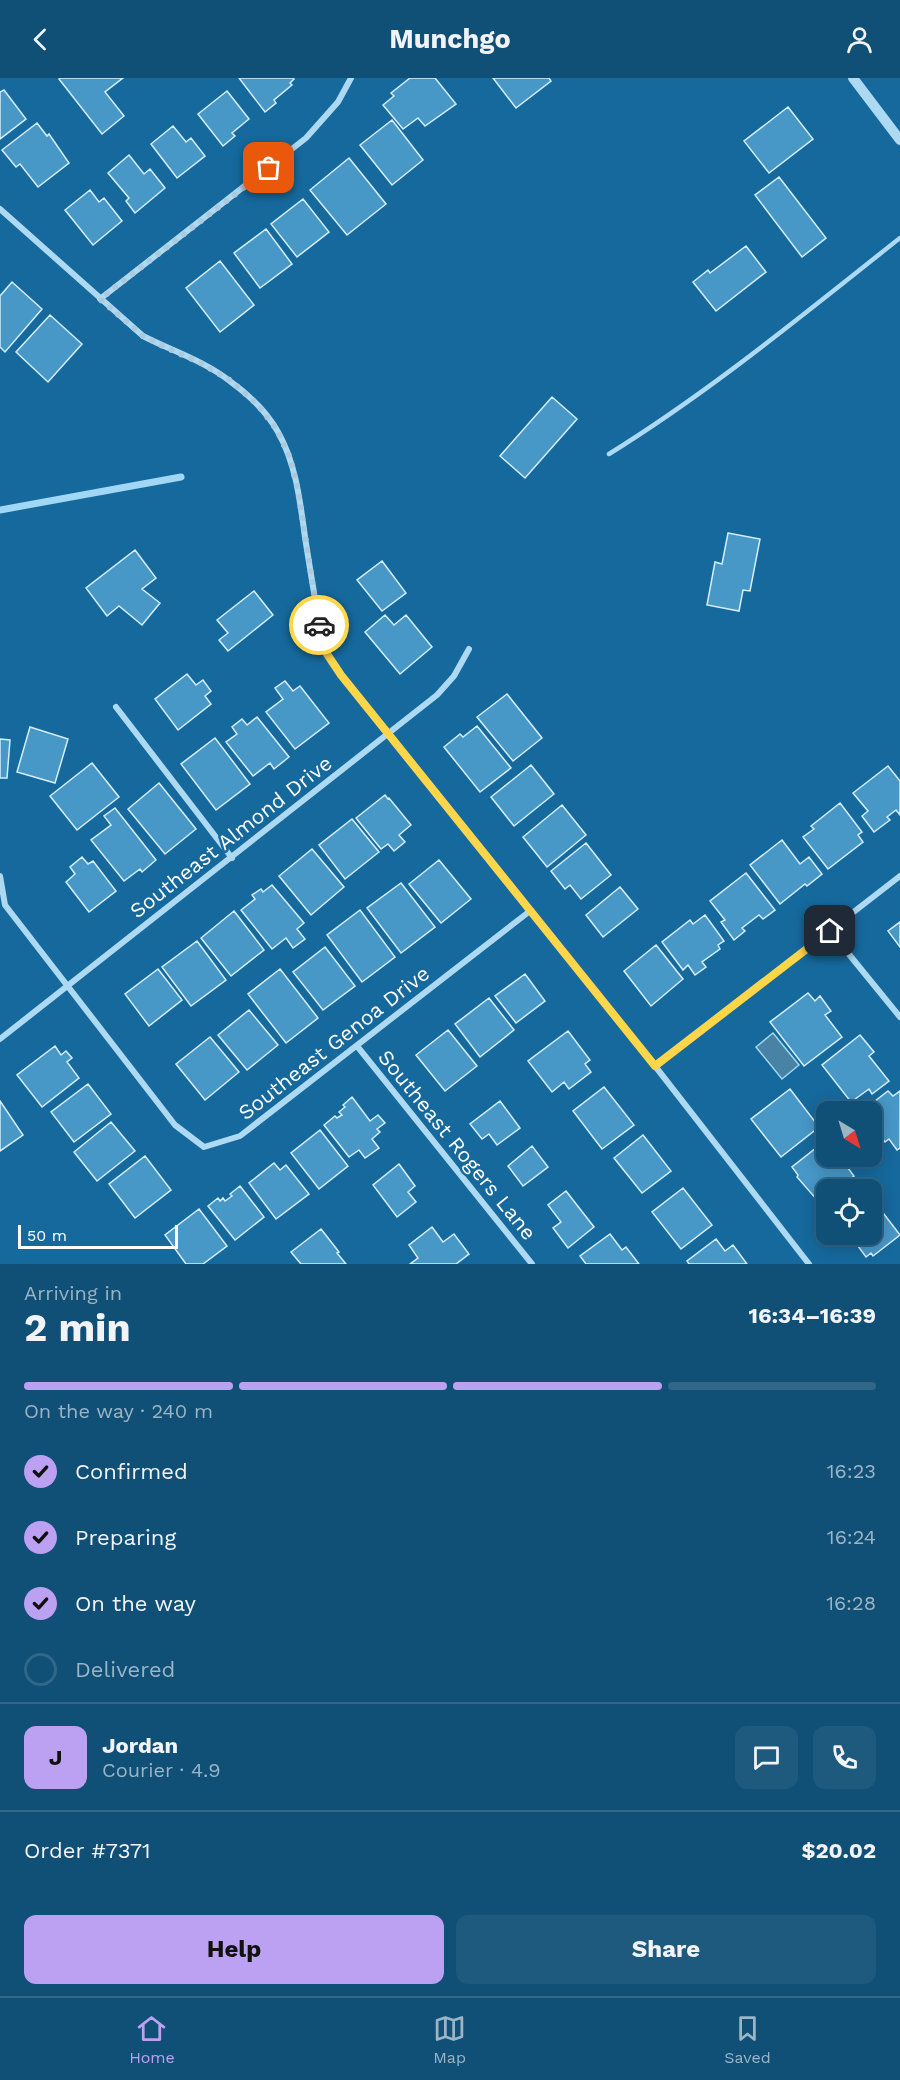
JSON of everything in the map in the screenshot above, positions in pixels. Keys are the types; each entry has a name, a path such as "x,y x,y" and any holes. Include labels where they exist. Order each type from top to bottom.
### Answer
{"street":[{"path":"100,299 306,138 338,102 351,78"},
{"path":"853,78 900,140"},
{"path":"0,209 143,336 201,363 231,381 258,405 277,430 290,458 298,491 321,636 327,654 341,675 655,1066 810,1264"},
{"name":"Southeast Almond Drive","path":"0,1039 68,988 437,695 454,676 469,649"},
{"path":"116,707 232,858"},
{"path":"0,876 5,905 68,988"},
{"path":"655,1066 900,876"},
{"name":"Southeast Genoa Drive","path":"68,988 175,1125 204,1147 240,1137 530,911"},
{"path":"830,931 900,1017"},
{"name":"Southeast Rogers Lane","path":"357,1046 532,1264"}],"lane":[{"path":"609,454 662,421 753,354 900,238"}],"water":[{"path":"773,1033 799,1065 782,1079 756,1047"}],"building":[{"path":"60,78 123,78 105,92 124,116 102,134"},
{"path":"239,78 294,79 290,83 292,85 274,100 276,103 265,112"},
{"path":"410,78 435,78 456,104 425,126 418,118 403,129 383,105 394,96 391,93"},
{"path":"493,78 549,78 551,81 516,108"},
{"path":"4,90 26,119 0,139 0,92"},
{"path":"227,91 249,119 232,133 235,136 223,146 198,114"},
{"path":"788,107 813,139 769,173 744,141"},
{"path":"392,120 423,160 392,185 360,145"},
{"path":"37,123 47,136 49,134 69,163 38,187 20,164 16,167 2,150"},
{"path":"173,126 186,142 191,138 205,156 177,178 151,144"},
{"path":"129,155 144,174 150,169 165,188 135,213 126,201 129,198 108,173"},
{"path":"349,158 386,204 347,235 310,190"},
{"path":"779,177 826,238 802,257 755,195"},
{"path":"90,190 99,202 104,198 122,221 93,245 65,210"},
{"path":"303,199 329,232 297,257 271,224"},
{"path":"266,229 292,264 260,288 234,253"},
{"path":"746,246 766,272 716,311 693,282 708,270 710,273"},
{"path":"220,261 254,305 220,332 186,288"},
{"path":"12,282 42,309 5,352 0,347 0,296"},
{"path":"50,315 82,344 48,382 16,352"},
{"path":"552,397 577,419 525,478 500,456"},
{"path":"728,533 760,539 750,591 743,590 739,611 707,605 715,562 722,564"},
{"path":"135,550 156,578 142,589 160,603 142,625 119,606 107,616 86,588"},
{"path":"382,561 406,593 382,611 357,580"},
{"path":"254,591 273,615 228,651 219,640 228,633 217,620"},
{"path":"385,615 394,625 406,615 432,647 400,674 365,632"},
{"path":"187,674 196,685 203,680 211,691 205,696 211,704 178,730 155,699"},
{"path":"285,681 293,691 300,686 329,723 295,749 266,712 283,699 275,688"},
{"path":"507,694 542,738 513,761 477,717"},
{"path":"257,717 289,757 274,769 270,763 253,776 226,742 237,734 232,727 242,719 247,725"},
{"path":"477,726 511,768 480,792 444,747 460,734 463,737"},
{"path":"30,727 68,739 55,783 17,772"},
{"path":"215,738 250,784 216,810 181,764"},
{"path":"0,739 10,740 7,778 0,778"},
{"path":"92,763 119,797 77,830 50,796"},
{"path":"531,765 554,794 514,826 491,797"},
{"path":"888,766 900,781 900,815 896,810 887,817 890,820 874,832 862,816 868,811 853,793"},
{"path":"159,783 196,829 165,854 128,809"},
{"path":"385,795 411,825 399,835 405,842 394,851 388,844 381,849 356,818"},
{"path":"840,803 862,832 858,835 863,842 828,869 803,837 814,829 811,826"},
{"path":"562,805 586,835 547,867 523,837"},
{"path":"115,808 156,860 142,872 140,869 124,881 91,840 111,825 104,816"},
{"path":"352,819 379,852 345,879 319,845"},
{"path":"782,840 800,864 809,857 822,874 780,904 750,865"},
{"path":"586,843 611,875 581,899 570,885 565,889 551,871"},
{"path":"312,849 344,887 311,915 279,876"},
{"path":"82,857 88,864 93,861 116,891 89,912 66,882 75,874 70,867"},
{"path":"439,860 471,899 441,923 409,884"},
{"path":"746,873 775,910 763,919 759,915 742,928 745,931 734,940 721,922 725,920 710,901"},
{"path":"401,883 435,927 401,953 367,908"},
{"path":"272,885 304,923 297,929 305,939 293,948 286,938 272,949 241,910 255,899 252,895 261,889 263,892"},
{"path":"620,887 638,909 603,937 586,915"},
{"path":"360,910 395,957 362,982 327,935"},
{"path":"234,911 264,950 231,976 201,938"},
{"path":"705,915 724,941 718,945 720,949 702,962 706,967 695,975 688,965 683,970 662,942 690,920 693,924"},
{"path":"900,922 900,947 888,931"},
{"path":"197,941 226,980 191,1006 162,967"},
{"path":"656,945 683,979 651,1006 624,971"},
{"path":"325,947 355,986 323,1010 293,972"},
{"path":"158,969 182,1000 149,1026 125,994"},
{"path":"280,969 318,1018 286,1043 248,994"},
{"path":"525,974 545,1001 516,1023 495,996"},
{"path":"808,993 815,1001 820,996 831,1011 825,1015 842,1037 804,1066 770,1022"},
{"path":"489,998 514,1030 480,1057 455,1024"},
{"path":"249,1010 278,1045 247,1070 218,1035"},
{"path":"448,1030 477,1066 445,1091 416,1055"},
{"path":"568,1031 590,1060 585,1064 591,1072 569,1089 564,1082 552,1092 528,1061"},
{"path":"860,1035 874,1052 869,1056 889,1081 872,1094 869,1089 850,1101 822,1065"},
{"path":"210,1037 239,1072 205,1100 176,1064"},
{"path":"55,1046 61,1055 66,1051 72,1058 67,1062 79,1078 42,1107 17,1075"},
{"path":"88,1084 111,1114 74,1142 51,1112"},
{"path":"604,1087 634,1125 602,1149 573,1111"},
{"path":"790,1089 816,1123 816,1129 781,1157 751,1119"},
{"path":"888,1091 893,1096 900,1091 900,1148 897,1150 889,1139 885,1142 882,1138 882,1101 875,1101"},
{"path":"352,1097 370,1121 378,1115 385,1123 377,1129 380,1132 372,1139 379,1148 365,1158 359,1150 349,1157 324,1125 335,1116 337,1118 342,1115 339,1112"},
{"path":"0,1101 23,1135 0,1151"},
{"path":"500,1101 520,1128 497,1145 489,1134 482,1139 470,1124"},
{"path":"111,1122 135,1151 97,1181 74,1152"},
{"path":"320,1130 348,1166 319,1189 291,1153"},
{"path":"643,1135 671,1171 642,1193 614,1158"},
{"path":"532,1146 548,1167 523,1186 508,1166"},
{"path":"816,1148 816,1167 847,1167 854,1176 850,1179 816,1179 816,1199 797,1177 792,1167"},
{"path":"145,1156 171,1190 135,1218 109,1184"},
{"path":"274,1163 280,1170 286,1165 309,1194 276,1219 249,1183"},
{"path":"399,1164 415,1186 408,1192 416,1202 397,1217 373,1185"},
{"path":"240,1186 264,1217 235,1240 208,1206 218,1198 220,1201 223,1198 225,1201"},
{"path":"683,1188 712,1225 681,1249 652,1212"},
{"path":"566,1191 594,1227 568,1248 553,1228 561,1222 548,1205"},
{"path":"199,1209 227,1246 203,1264 186,1264 165,1235"},
{"path":"882,1211 900,1235 873,1256 871,1253 866,1257 857,1245 882,1245"},
{"path":"432,1227 443,1242 454,1234 469,1254 456,1264 410,1264 418,1258 409,1245"},
{"path":"321,1229 346,1264 301,1264 291,1252"},
{"path":"610,1234 622,1250 626,1247 639,1264 586,1264 580,1256"},
{"path":"716,1239 725,1251 733,1245 747,1264 689,1264 687,1261"}],"waterway":[{"path":"0,510 181,477"}],"way so far":[{"path":"269,168 100,299 143,336 201,363 231,381 258,405 277,430 290,458 298,491 319,625"}],"route":[{"path":"319,625 327,654 341,675 655,1066 830,931"}]}
